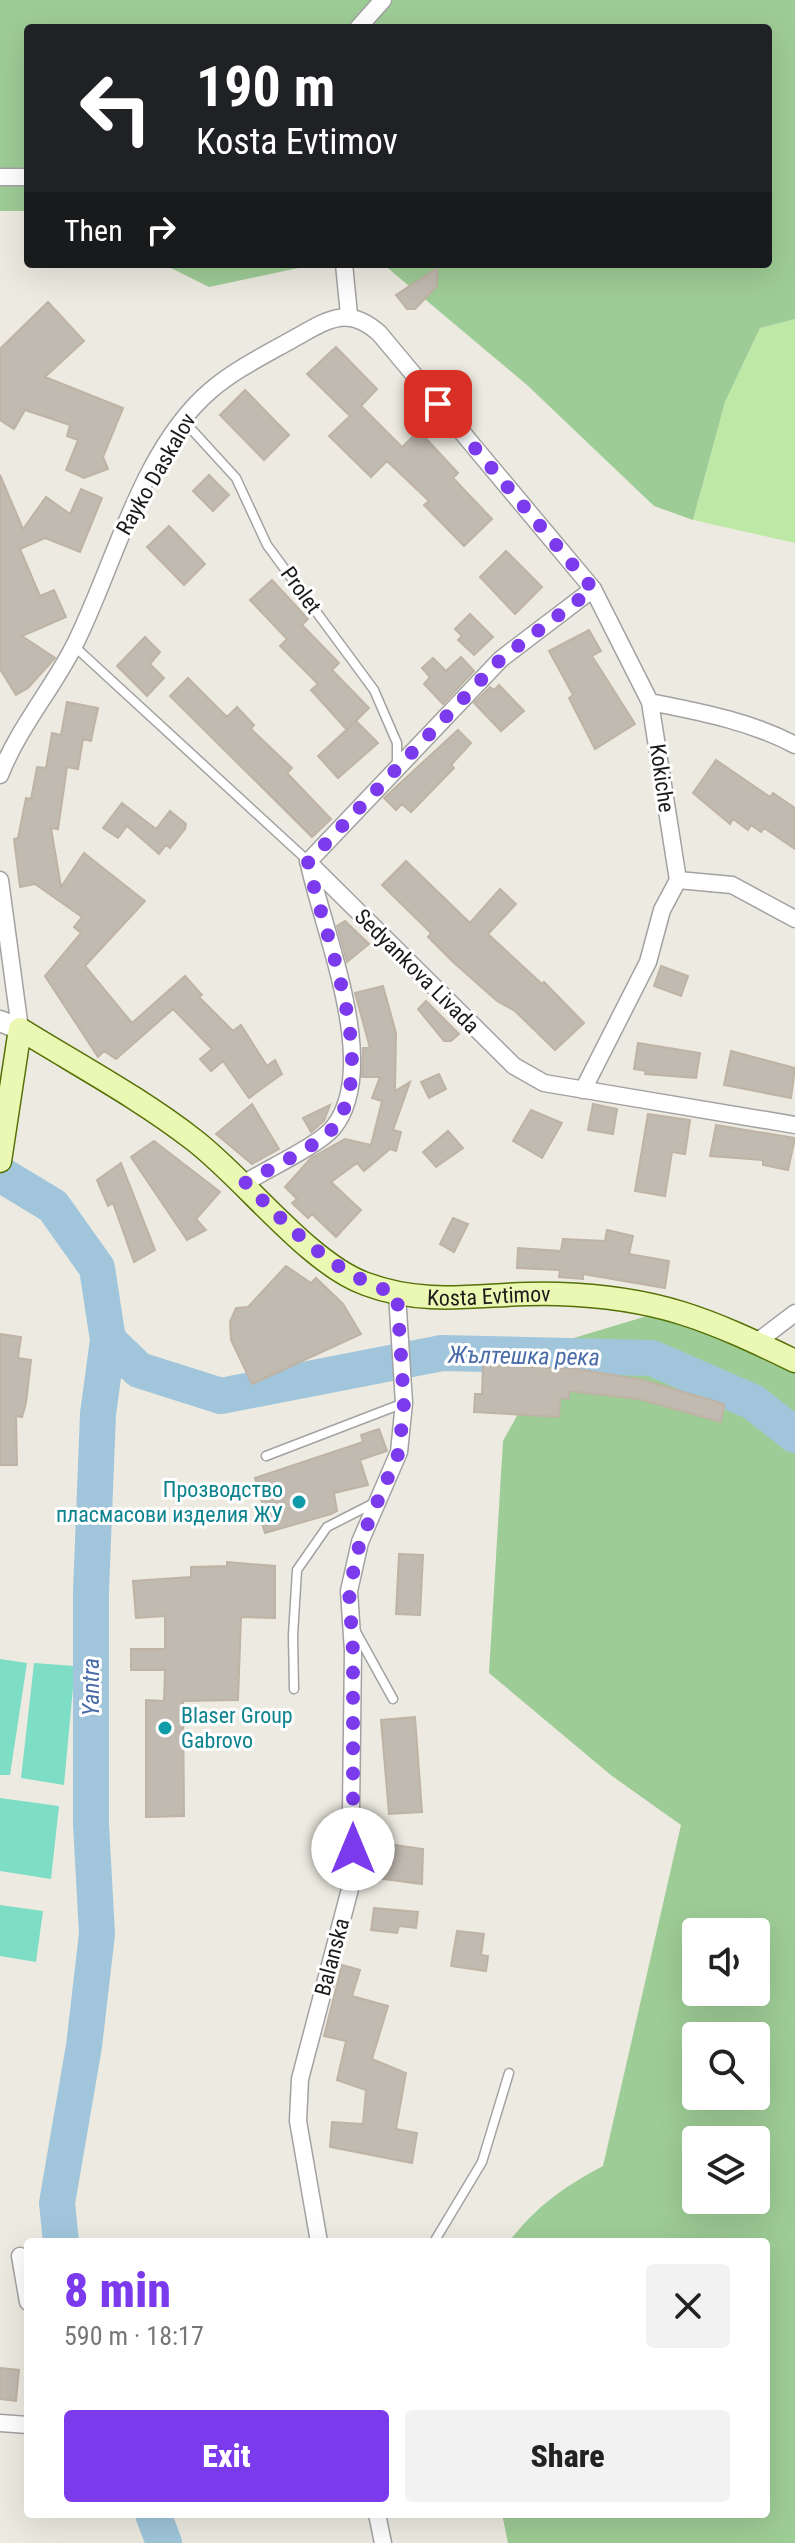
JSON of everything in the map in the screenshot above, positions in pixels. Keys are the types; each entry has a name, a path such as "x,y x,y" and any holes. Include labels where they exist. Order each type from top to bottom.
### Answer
{"main road":[{"name":"Kosta Evtimov","path":"10,1025 193,1139 327,1260 362,1283 397,1294 458,1300 513,1293 642,1300 693,1314 795,1361"},
{"path":"0,1161 13,1075 10,1025"}],"street":[{"path":"362,24 383,0"},
{"path":"0,177 24,177"},
{"path":"344,268 349,315 365,320 379,333 593,589 650,702 714,715 775,735 795,745"},
{"name":"Rayko Daskalov","path":"0,775 24,724 74,646 119,537 182,419 210,391 256,360 321,323 349,315"},
{"path":"245,1183 333,1129 353,1073 349,1015 319,913 308,862 501,659 593,589"},
{"name":"Kokiche","path":"650,702 678,880"},
{"name":"Sedyankova Livada","path":"308,862 514,1066 544,1083 795,1125"},
{"path":"0,880 10,1025"},
{"path":"583,1090 648,962 662,910 678,880 732,885 795,919"},
{"name":"Balanska","path":"318,2238 298,2121 300,2079 350,1889 349,1591 360,1542 399,1452 404,1396 397,1294"},
{"path":"757,1342 795,1313"},
{"path":"20,2256 24,2279"},
{"path":"0,2423 24,2425"},
{"path":"378,2518 383,2543"}],"lane":[{"name":"Prolet","path":"182,419 236,478 267,545 374,690 397,743 397,771"},
{"name":"Sedyankova Livada","path":"74,646 308,862"},
{"path":"266,1456 404,1396"},
{"path":"294,1689 297,1570 327,1527 380,1500"},
{"path":"351,1624 393,1699"},
{"path":"436,2238 482,2162 509,2073"}],"green space":[{"path":"0,0 795,0 795,319 760,328 725,402 693,520 654,506 527,385 388,268 772,268 772,24 24,24 24,211 0,211"},
{"path":"171,268 298,268 209,287"},
{"path":"795,319 795,543 693,520 725,402 760,328"},
{"path":"657,1313 795,1372 795,2543 508,2543 503,2518 770,2518 770,2238 512,2238 552,2198 603,2166 681,1825 612,1776 489,1673 503,1441 557,1343"},
{"path":"0,1659 27,1663 10,1775 0,1775"},
{"path":"34,1663 75,1666 64,1785 21,1778"},
{"path":"0,1798 59,1806 51,1879 0,1871"},
{"path":"0,1905 43,1911 36,1962 0,1956"}],"building":[{"path":"437,268 437,286 415,309 407,309 396,295"},
{"path":"48,302 84,341 45,377 123,408 103,457 108,469 84,478 66,470 78,440 67,436 70,425 25,410 14,429 0,420 0,349"},
{"path":"336,347 377,389 361,406 402,447 419,431 458,473 453,478 492,519 464,546 424,505 429,501 387,461 371,477 329,436 350,416 307,374"},
{"path":"245,390 289,435 264,460 220,415"},
{"path":"0,475 23,529 46,497 70,514 81,489 102,498 80,552 45,538 20,549 40,596 54,590 66,617 22,636 55,658 28,688 16,695 0,669"},
{"path":"209,475 229,495 213,511 193,491"},
{"path":"169,526 205,564 184,585 147,547"},
{"path":"506,551 542,587 515,614 480,577"},
{"path":"272,580 308,619 302,625 339,663 332,670 369,708 347,730 311,690 318,684 280,646 287,639 250,600"},
{"path":"470,614 493,637 474,655 458,640 462,636 455,629"},
{"path":"589,630 601,651 592,656 635,724 595,749 569,698 573,695 549,651"},
{"path":"145,637 160,652 150,664 164,678 147,696 117,666"},
{"path":"461,657 474,671 443,704 424,684 430,677 422,668 433,658 446,671"},
{"path":"188,678 227,717 237,707 254,725 251,729 292,768 287,773 331,819 312,837 170,696"},
{"path":"499,685 524,711 501,731 474,703 490,687 494,690"},
{"path":"67,702 98,708 91,741 83,739 78,769 67,767 58,829 51,828 61,887 84,853 145,901 85,966 132,1023 185,976 202,995 199,997 233,1031 241,1025 267,1066 275,1060 282,1074 249,1098 223,1061 211,1071 200,1059 212,1049 173,1009 116,1059 104,1051 98,1057 45,976 81,933 74,927 82,917 35,884 20,887 14,839 18,838 26,798 31,799 37,767 46,768 52,733 61,735"},
{"path":"356,721 378,743 338,778 318,756"},
{"path":"458,730 471,743 451,765 454,768 411,812 402,804 396,810 384,798"},
{"path":"716,760 770,797 773,793 795,808 795,849 764,828 761,832 751,825 748,830 733,819 730,824 693,793"},
{"path":"122,803 156,829 170,811 186,824 185,829 170,848 166,845 159,854 127,826 118,838 103,828"},
{"path":"406,861 470,923 500,889 516,904 488,934 542,984 544,982 584,1023 555,1050 515,1011 497,1001 452,961 428,937 431,933 382,885"},
{"path":"345,921 369,944 347,962 337,926"},
{"path":"661,966 688,976 681,996 654,986"},
{"path":"383,986 396,1033 395,1091 410,1082 393,1130 401,1132 396,1151 390,1149 364,1171 357,1163 331,1182 361,1210 336,1237 312,1214 308,1218 292,1203 297,1199 285,1187 311,1158 345,1139 371,1145 382,1101 372,1098 380,1077 362,1077 363,1048 370,1048 355,993"},
{"path":"426,1001 459,1034 451,1041 444,1041 418,1009"},
{"path":"638,1043 700,1053 696,1078 645,1074 646,1071 634,1069"},
{"path":"731,1051 795,1068 791,1098 724,1085"},
{"path":"439,1074 446,1089 429,1098 421,1082"},
{"path":"252,1104 279,1149 252,1164 216,1134"},
{"path":"593,1104 617,1109 613,1134 588,1130"},
{"path":"330,1105 324,1121 311,1132 303,1118"},
{"path":"531,1110 562,1123 542,1158 513,1141"},
{"path":"648,1114 690,1120 685,1154 672,1152 665,1196 635,1191"},
{"path":"716,1125 795,1138 788,1170 763,1165 763,1160 710,1156"},
{"path":"448,1131 463,1148 436,1167 423,1152"},
{"path":"154,1141 220,1192 196,1219 206,1230 187,1240 131,1157"},
{"path":"121,1163 155,1250 134,1262 113,1203 108,1206 97,1180"},
{"path":"453,1218 468,1224 454,1252 440,1244"},
{"path":"607,1230 633,1236 629,1254 669,1261 665,1288 583,1274 583,1279 559,1277 560,1270 517,1268 518,1248 561,1251 563,1239 605,1241"},
{"path":"286,1266 311,1283 316,1278 343,1304 361,1334 252,1384 231,1340 230,1322 236,1308 248,1307"},
{"path":"0,1334 21,1337 18,1358 31,1360 26,1403 22,1417 16,1416 17,1465 0,1465"},
{"path":"483,1365 577,1369 643,1380 724,1404 721,1422 639,1399 569,1391 569,1399 560,1398 559,1417 474,1412 475,1394 482,1394"},
{"name":"Прозводство пласмасови изделия ЖУ","path":"379,1429 387,1451 360,1460 368,1485 334,1493 337,1511 331,1514 265,1533 260,1517 266,1516 255,1478 363,1442 361,1435"},
{"path":"399,1554 423,1555 420,1615 396,1614"},
{"path":"227,1562 275,1566 275,1618 241,1617 238,1700 183,1701 184,1816 146,1817 146,1700 164,1701 165,1670 131,1670 131,1649 165,1649 165,1616 136,1618 133,1581 191,1577 191,1567 227,1566"},
{"path":"415,1717 422,1812 389,1814 381,1720"},
{"path":"388,1844 423,1849 422,1884 375,1878 377,1855 387,1856"},
{"path":"374,1908 418,1912 416,1928 399,1926 397,1933 371,1930"},
{"path":"457,1931 484,1934 481,1955 488,1956 486,1971 451,1966"},
{"path":"342,1965 360,1970 352,1996 388,2006 372,2059 406,2073 396,2129 417,2133 412,2163 330,2147 332,2122 363,2124 366,2090 337,2080 346,2041 324,2036"},
{"path":"0,2368 19,2370 16,2401 0,2399"}],"waterway":[{"name":"Yantra","path":"0,1174 53,1206 97,1268 108,1340 98,1414 91,1591 91,1824 97,1934 84,2046 57,2203 61,2238"},
{"name":"Жълтешка река","path":"108,1340 139,1370 221,1396 442,1353 652,1358 753,1402 795,1435"},
{"name":"Yantra","path":"155,2518 164,2543"}],"place":[{"name":"Прозводство пласмасови изделия ЖУ","path":"299,1502"},
{"name":"Blaser Group Gabrovo","path":"165,1728"}],"route":[{"path":"353,1849 353,1651 349,1591 360,1542 399,1452 404,1403 397,1294 362,1283 327,1260 245,1183 333,1129 344,1106 353,1073 349,1015 319,913 308,862 501,659 593,589 438,404"}]}
